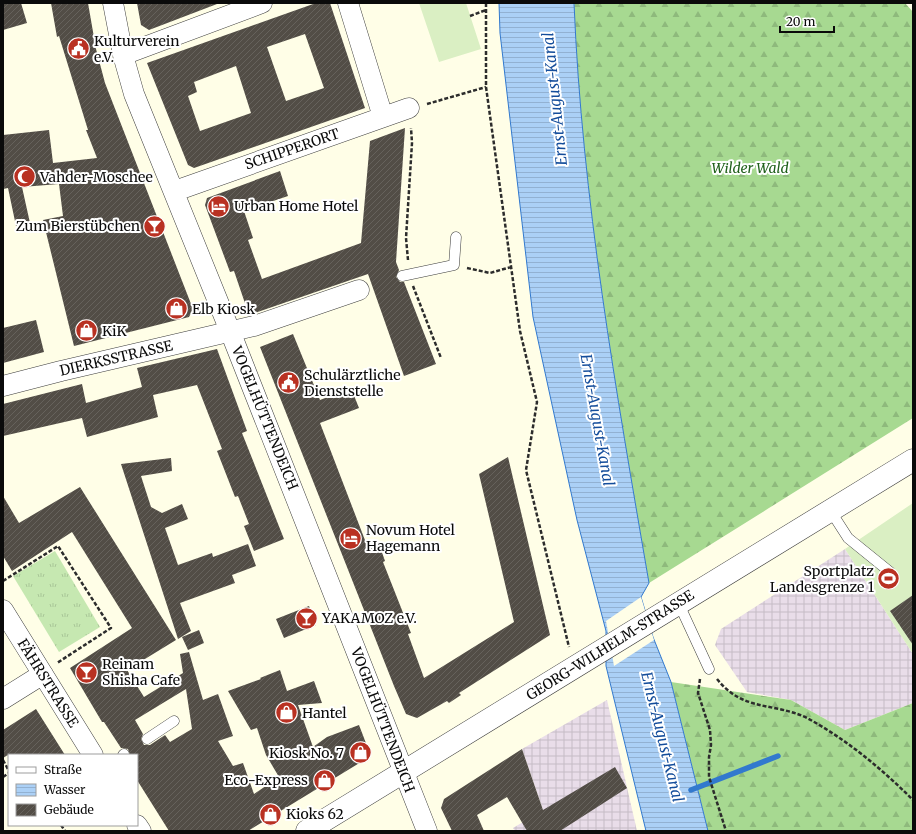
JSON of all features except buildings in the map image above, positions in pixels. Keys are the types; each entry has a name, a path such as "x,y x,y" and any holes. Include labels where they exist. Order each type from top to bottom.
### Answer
{"street":[{"name":"VOGELHÜTTENDEICH","path":"113,3 123,55 134,94 175,191 427,831"},
{"path":"123,55 262,3"},
{"path":"348,3 383,117"},
{"name":"SCHIPPERORT","path":"175,191 409,108"},
{"name":"DIERKSSTRASSE","path":"3,386 230,330 254,326 366,288"},
{"name":"GEORG-WILHELM-STRASSE","path":"307,831 611,646 678,602 913,460"},
{"name":"FÄHRSTRASSE","path":"3,610 92,754"},
{"path":"3,699 43,674"}],"lane":[{"path":"405,276 454,265 456,237"},
{"path":"830,510 848,538 890,572"},
{"path":"678,602 709,669"},
{"path":"147,739 174,721"}],"path":[{"path":"486,3 486,87 520,331 537,402 526,470 569,647"},
{"path":"470,16 486,10"},
{"path":"441,358 405,276 412,143 409,108 486,87"},
{"path":"454,265 490,273 511,267"},
{"path":"3,581 58,546 111,628 62,659 43,674"},
{"path":"709,669 723,687 735,697 750,703 806,718 830,732 884,771 913,800"},
{"path":"700,676 698,693 710,730 711,745 709,757 709,777 726,831"},
{"path":"3,760 8,770"}],"shaded area":[{"path":"845,549 913,654 913,703 845,730 791,700 747,692 715,645 721,629"},
{"path":"607,700 637,831 515,831 513,828 543,810 522,749"}],"green space":[{"path":"419,3 466,3 481,49 439,62"},
{"name":"Wilder Wald","path":"574,3 905,3 913,12 913,418 649,583 624,439 602,294 584,149"},
{"name":"Sportplatz Landesgrenze 1","path":"913,503 913,654 845,549"},
{"path":"55,551 100,627 59,652 13,576"},
{"path":"671,682 791,700 845,730 913,703 913,831 708,831"}],"water":[{"name":"Ernst-August-Kanal","path":"499,3 574,3 584,149 602,294 624,439 649,583 641,597 653,637 671,682 708,831 646,831 606,666 606,631 577,520 533,317 500,33"}],"pier":[{"path":"641,597 654,640 614,666 606,621"}],"waterway":[{"name":"Ernst-August-Kanal","path":"691,790 778,756"}],"place":[{"name":"Kulturverein e.V.","path":"78,49"},
{"name":"Vahder-Moschee","path":"25,177"},
{"name":"Urban Home Hotel","path":"218,206"},
{"name":"Zum Bierstübchen","path":"155,226"},
{"name":"Elb Kiosk","path":"176,309"},
{"name":"KiK","path":"86,331"},
{"name":"Schulärztliche Dienststelle","path":"288,383"},
{"name":"Novum Hotel Hagemann","path":"350,538"},
{"name":"Sportplatz Landesgrenze 1","path":"889,579"},
{"name":"YAKAMOZ e.V.","path":"306,618"},
{"name":"Reinam Shisha Cafe","path":"86,672"},
{"name":"Hantel","path":"287,713"},
{"name":"Kiosk No. 7","path":"360,753"},
{"name":"Eco-Express","path":"324,780"},
{"name":"Kioks 62","path":"270,814"}]}
